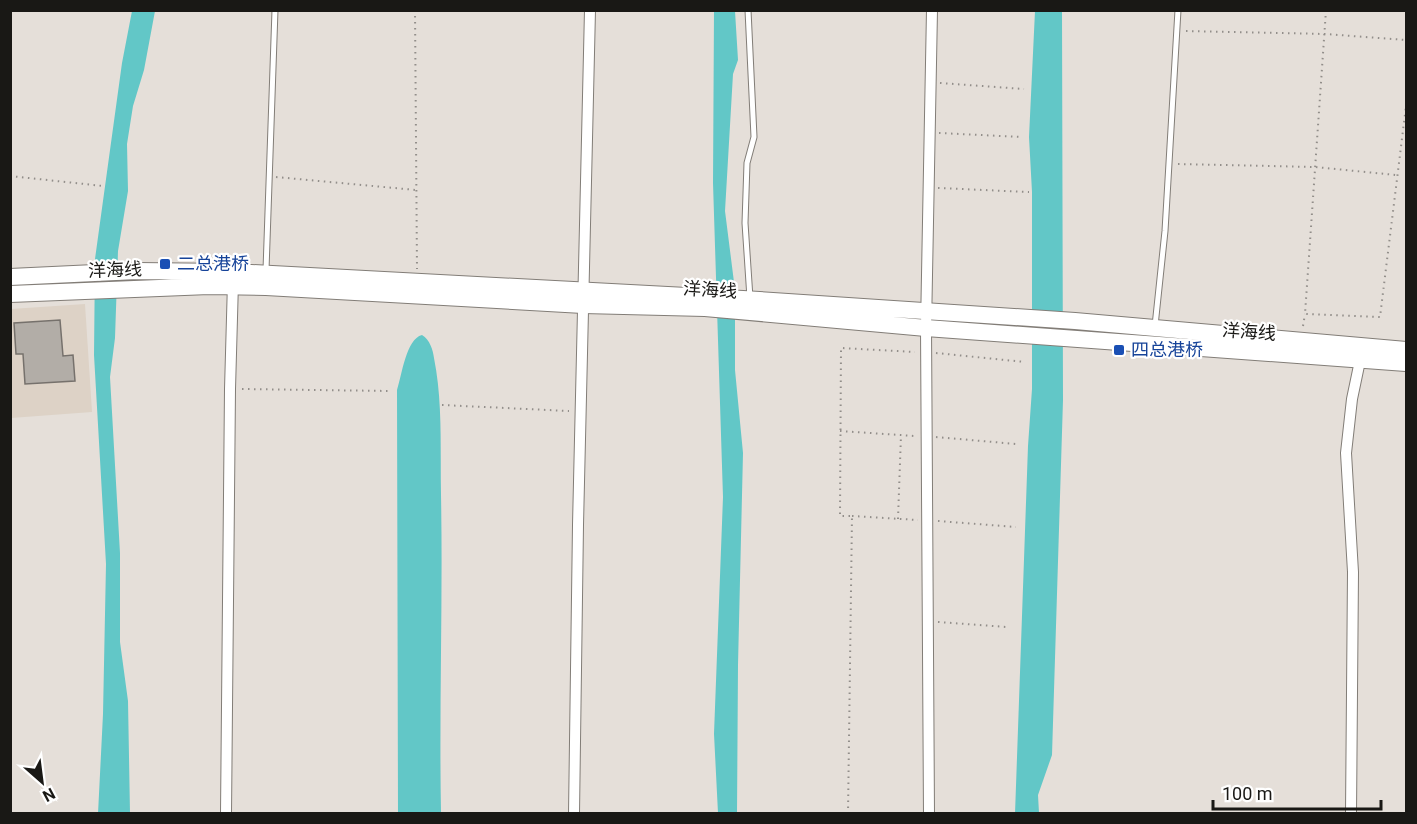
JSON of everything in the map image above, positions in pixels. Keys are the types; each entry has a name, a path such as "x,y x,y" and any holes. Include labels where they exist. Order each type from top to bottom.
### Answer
{"main road":[{"name":"洋海线","path":"10,277 137,271 233,279 417,282 583,298"},
{"name":"洋海线","path":"10,294 139,289 233,279"},
{"name":"洋海线","path":"266,280 583,298 927,311 1075,321 1154,336 1362,353 1407,363"},
{"name":"洋海线","path":"746,305 926,328 1083,340 1154,336"},
{"name":"洋海线","path":"1362,353 1407,350"}],"street":[{"path":"574,813 590,10"},
{"path":"929,813 926,328 932,10"},
{"path":"226,813 233,279"},
{"path":"1351,813 1353,572 1346,453 1352,399 1362,353"}],"lane":[{"path":"266,280 275,10"},
{"path":"746,305 747,164 754,137 748,10"},
{"path":"1154,336 1165,231 1178,10"}],"path":[{"path":"415,10 417,282"},
{"path":"1326,10 1305,314 1380,316 1407,106"},
{"path":"1177,31 1325,34 1407,40"},
{"path":"931,82 1024,89"},
{"path":"930,132 1022,137"},
{"path":"1169,163 1315,167 1398,175"},
{"path":"10,176 103,186"},
{"path":"270,177 416,190"},
{"path":"929,188 1029,192"},
{"path":"848,813 852,516 840,516 841,348 927,352 1025,362"},
{"path":"230,389 390,391"},
{"path":"442,405 581,412"},
{"path":"898,519 901,435"},
{"path":"929,621 1007,627"}],"shaded area":[{"path":"85,304 92,412 11,418 11,309"}],"water":[{"path":"132,11 155,11 144,70 133,106 127,144 128,191 118,251 115,338 110,377 120,553 120,642 128,701 130,813 98,814 106,564 94,355 95,259 122,63"},
{"path":"714,11 735,11 738,60 733,74 725,211 735,290 735,370 743,453 737,814 718,813 714,734 723,497 713,183"},
{"path":"1035,11 1062,11 1063,400 1052,755 1038,795 1039,813 1015,814 1032,389 1032,192 1029,137"},
{"path":"422,335 429,342 433,352 440,409 441,813 398,813 397,390 408,350 412,343"}],"building":[{"path":"60,320 63,356 73,355 75,381 25,384 23,354 16,354 14,323"}],"place":[{"name":"二总港桥","path":"165,264"},
{"name":"四总港桥","path":"1119,350"}]}
